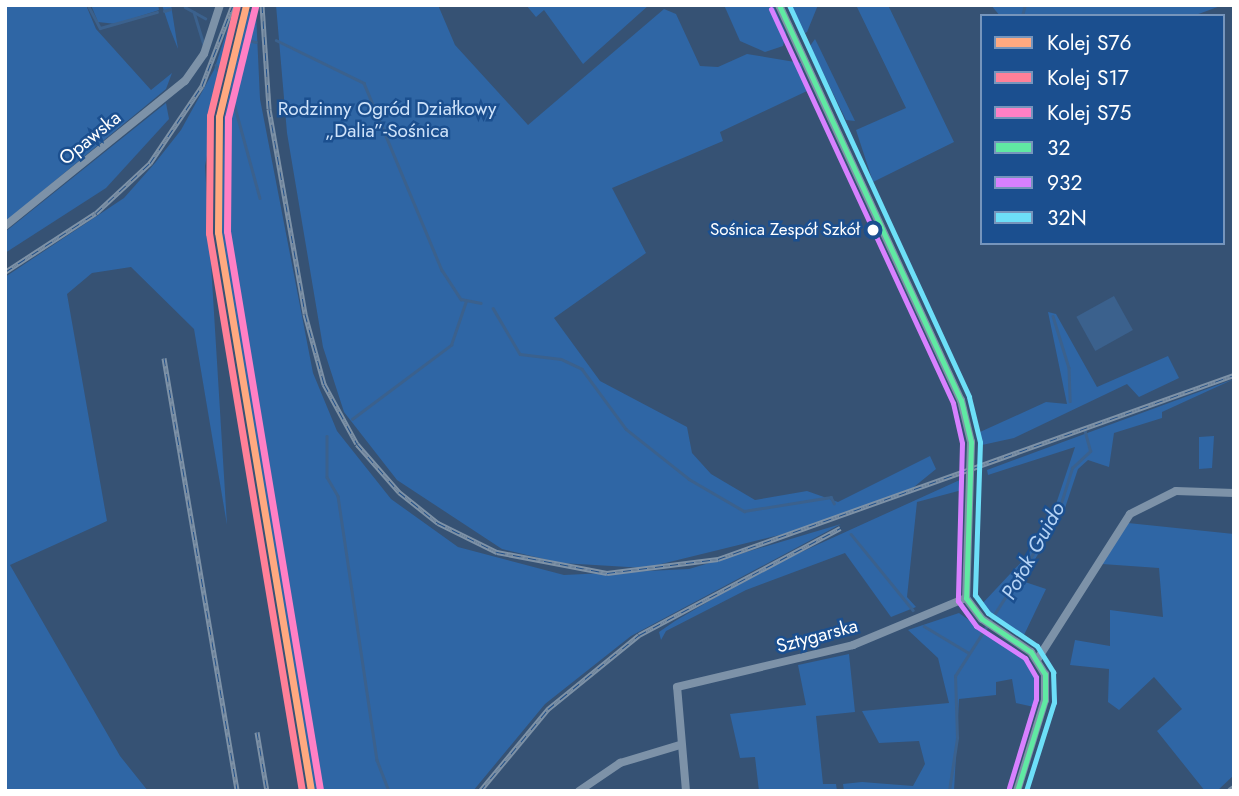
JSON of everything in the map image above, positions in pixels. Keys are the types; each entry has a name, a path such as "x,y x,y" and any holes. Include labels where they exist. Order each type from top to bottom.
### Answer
{"street":[{"name":"Opawska","path":"5,226 193,73 220,5"},
{"path":"779,5 964,410 971,451 966,598 982,619 1037,660 1045,700 1017,791"},
{"path":"1037,660 1130,514 1176,491 1234,493"},
{"name":"Sztygarska","path":"680,745 674,692 682,684 852,645 966,598"},
{"path":"579,791 620,763 680,745 686,791"}],"green space":[{"path":"5,5 86,5 96,29 151,90 172,73 166,89 5,222"},
{"path":"91,5 158,5 159,10 116,24 98,22"},
{"path":"162,5 171,5 178,49 170,29"},
{"name":"Rodzinny Ogród Działkowy „Dalia”-Sośnica","path":"276,5 438,5 455,45 528,125 664,9 676,14 700,66 718,67 747,54 801,63 807,91 720,132 723,141 612,188 646,253 554,318 600,381 687,427 692,453 711,474 755,500 807,491 838,502 930,456 936,469 909,491 792,532 645,568 561,563 502,549 397,480 344,412 323,347 287,133"},
{"path":"526,5 649,5 583,64 544,10 536,17"},
{"path":"724,5 773,5 786,33 783,46 765,52 740,41"},
{"path":"791,5 818,5 807,32 805,33"},
{"path":"856,5 888,5 954,142 873,182 856,130 906,108"},
{"path":"991,5 1223,5 1198,14 998,14"},
{"path":"234,9 205,166 227,525 194,329 131,267 92,273 67,294 107,521 10,565 120,756 148,791 5,791 5,277 124,198 155,163 181,130 214,70"},
{"path":"247,11 256,13 260,99 313,373 337,431 391,499 458,547 564,575 689,569 841,524 631,636 545,704 473,791 313,791 221,232 224,118"},
{"path":"815,39 855,121 846,120 810,46"},
{"path":"166,103 169,119 106,188 5,253 5,232"},
{"path":"1048,312 1056,314 1097,387 1168,356 1179,378 1139,397 1127,384 1014,438 982,445 980,432 1046,402 1067,404"},
{"path":"1234,379 1162,412 1162,418 1114,433 1109,467 1088,460 1078,469 1064,511 1022,581 1046,589 1024,635 986,613 980,606 1027,556 1053,513 1075,447 988,475 987,470"},
{"path":"1214,436 1212,468 1199,469 1199,437"},
{"path":"962,479 962,490 917,502 907,597 916,607 891,617 845,553 746,590 666,631 661,640 659,632 764,569"},
{"path":"1128,523 1234,534 1234,775 1217,791 1205,791 1157,731 1182,709 1154,677 1119,710 1108,702 1109,669 1070,665 1075,640 1110,646 1110,610 1163,617 1159,568 1102,564"},
{"path":"959,613 1028,662 1039,689 1034,707 1016,703 1012,679 996,682 996,695 959,699 954,791 844,791 843,784 862,782 913,786 925,764 919,741 879,743 862,711 949,703 938,658 908,630"},
{"path":"849,654 855,712 816,716 823,784 836,784 837,791 759,791 755,757 740,758 730,714 806,705 798,665"}],"shaded area":[{"path":"1114,296 1133,330 1095,351 1076,317"}],"waterway":[{"path":"88,5 100,28 157,12"},
{"name":"Potok Guido","path":"1023,14 1025,5"},
{"path":"185,7 194,12 204,44"},
{"path":"164,11 170,9"},
{"path":"194,12 205,18"},
{"path":"248,40 256,42"},
{"path":"276,40 364,83 442,270 461,299 481,303"},
{"path":"216,65 218,70"},
{"path":"229,85 260,198"},
{"path":"352,419 451,345 466,301"},
{"path":"493,308 520,354 561,359 582,369 626,429 689,479 744,511 831,497 834,503"},
{"name":"Potok Guido","path":"1053,316 1069,368 1070,401"},
{"name":"Potok Guido","path":"949,791 957,738 955,676 1057,516 1072,468 1090,451 1085,432"},
{"path":"327,436 327,477 338,496 377,760 389,791"},
{"path":"851,534 913,610"},
{"path":"924,626 969,653"}],"railway":[{"path":"5,272 96,213 150,163 202,86 233,5"},
{"path":"262,5 269,109 305,314 324,384 357,444 399,492 438,523 497,552 607,573 718,559 1234,375"},
{"path":"164,358 237,791"},
{"path":"480,791 548,709 639,635 840,528"},
{"path":"257,732 267,791"}],"rail line":[{"name":"S17","path":"237,5 210,116 209,233 302,791"},
{"name":"S76","path":"246,5 219,117 218,232 311,791"},
{"name":"S75","path":"255,7 228,118 227,231 320,790"}],"transit line":[{"name":"32","path":"779,5 961,400 971,442 966,598 982,619 1031,652 1045,674 1045,700 1017,791"},
{"name":"32N","path":"789,5 969,397 980,442 975,595 988,613 1037,646 1053,672 1054,702 1026,791"},
{"name":"932","path":"771,9 953,403 962,443 958,601 976,626 1025,658 1036,677 1036,699 1009,788"}],"place":[{"name":"Sośnica Zespół Szkół","path":"873,230"}]}
